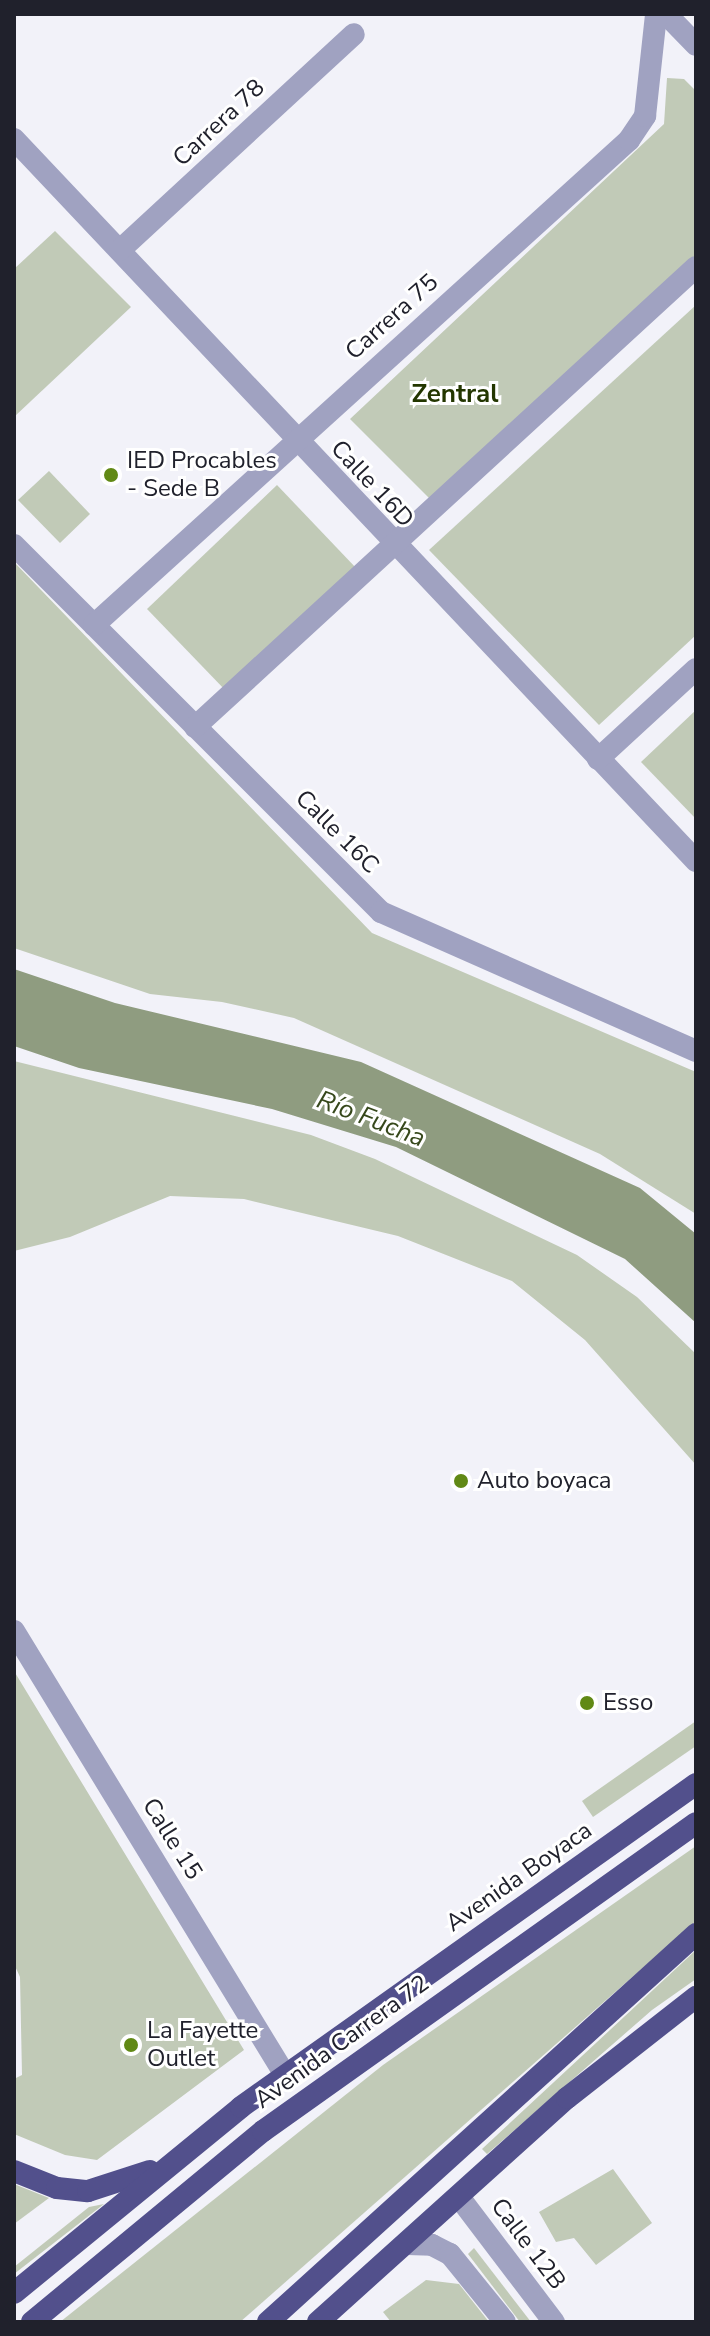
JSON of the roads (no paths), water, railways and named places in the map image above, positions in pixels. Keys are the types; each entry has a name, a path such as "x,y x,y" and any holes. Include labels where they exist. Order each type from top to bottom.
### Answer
{"highway":[{"name":"Avenida Boyaca","path":"373,2012 696,1784"},
{"name":"Avenida Carrera 72","path":"32,2322 227,2159 696,1823"},
{"path":"268,2322 696,1934"},
{"path":"373,2012 461,1989"},
{"path":"318,2322 589,2080 696,1997"},
{"name":"Avenida Carrera 72","path":"14,2293 204,2135 373,2012"},
{"path":"14,2171 57,2188 88,2191 132,2180 204,2135"},
{"path":"127,2199 227,2159"}],"street":[{"name":"Carrera 75","path":"94,625 295,439 629,140 645,116 656,14"},
{"path":"666,14 696,45"},
{"name":"Carrera 78","path":"120,250 354,34"},
{"name":"Calle 16D","path":"14,139 394,546 696,861"},
{"path":"195,727 696,267"},
{"name":"Calle 16C","path":"14,545 381,912 696,1051"},
{"path":"598,759 696,669"},
{"name":"Calle 15","path":"14,1631 285,2075"},
{"name":"Calle 12B","path":"459,2197 554,2322"},
{"path":"407,2244 432,2245 450,2254 505,2322"}],"water":[{"name":"Río Fucha","path":"14,969 115,1003 361,1062 640,1188 696,1234 696,1323 625,1259 396,1147 272,1109 79,1068 14,1046"}],"place":[{"name":"IED Procables - Sede B","path":"111,475"},
{"name":"Auto boyaca","path":"461,1481"},
{"name":"Esso","path":"587,1703"},
{"name":"La Fayette Outlet","path":"131,2045"}],"district":[{"name":"Zentral","path":"455,394"}]}
